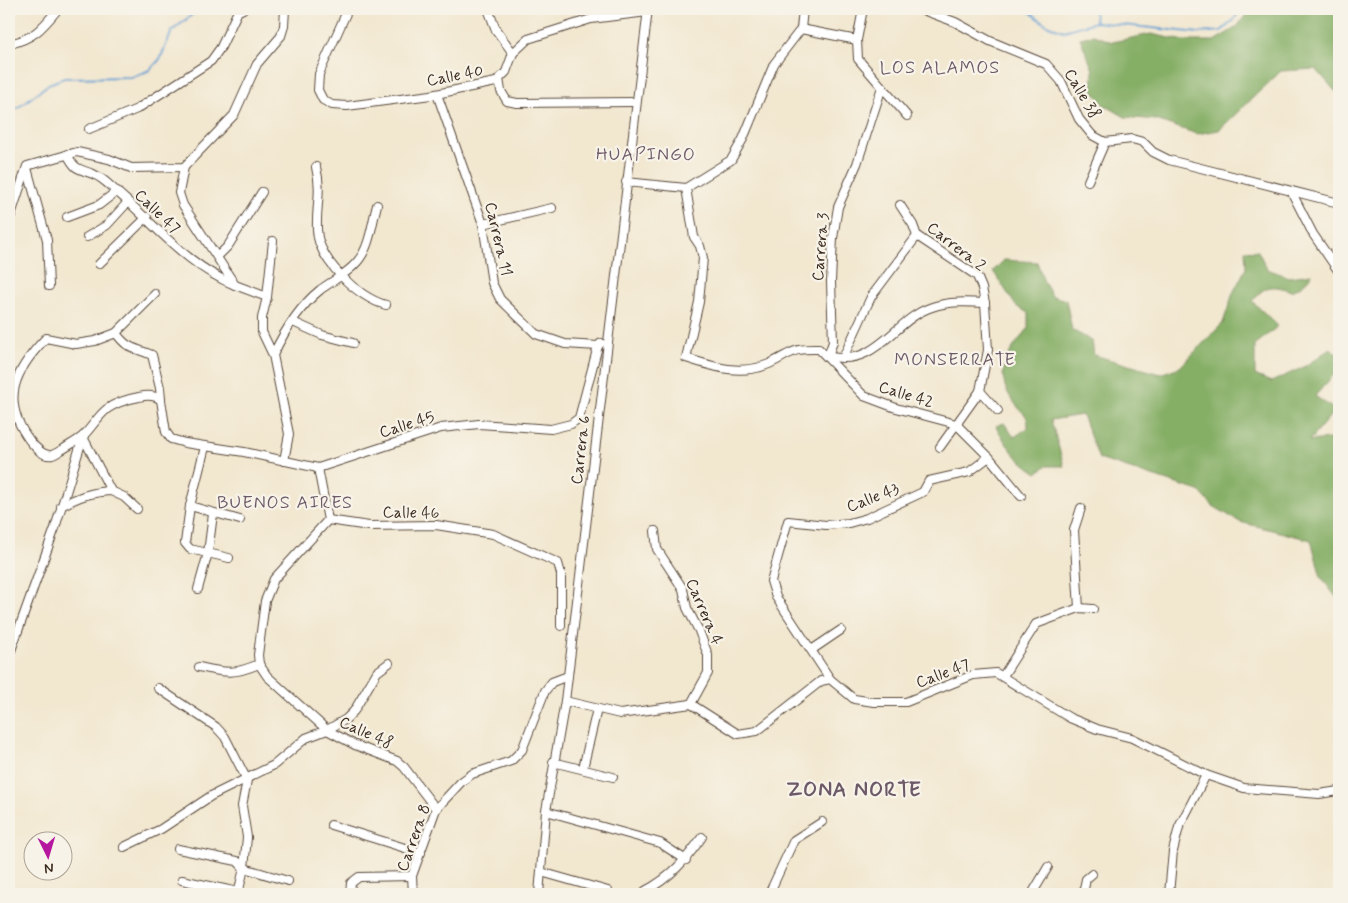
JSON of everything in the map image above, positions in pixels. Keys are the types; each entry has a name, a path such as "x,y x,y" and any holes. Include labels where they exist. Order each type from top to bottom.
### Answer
{"street":[{"path":"9,44 19,42 39,32 58,9"},
{"path":"88,129 137,109 210,61 221,47 238,11 243,9"},
{"path":"235,286 218,256 180,199 179,193 184,167 237,109 247,82 257,64 281,36 284,26 285,9"},
{"name":"Calle 40","path":"348,9 319,74 317,84 323,100 332,105 347,106 437,94 496,82 499,78"},
{"path":"488,9 496,30 513,53"},
{"path":"626,182 686,188 731,160 743,139 774,64 801,29 804,9"},
{"path":"862,9 857,40 858,59 907,116"},
{"name":"Calle 38","path":"920,9 955,22 990,41 1046,64 1061,81 1079,119 1092,136 1105,142"},
{"path":"499,78 506,72 513,53 528,39 591,19 648,10"},
{"name":"Carrera 6","path":"539,894 546,811 565,701 648,10"},
{"path":"801,29 857,40"},
{"name":"Calle 40","path":"499,78 501,91 507,101 517,103 636,102"},
{"name":"Carrera 3","path":"828,356 833,342 831,273 838,207 857,164 882,87"},
{"name":"Carrera 11","path":"437,94 483,224 492,283 500,298 536,334 565,344 598,346"},
{"path":"1088,181 1105,142 1132,139 1143,142 1153,152 1168,160 1339,203"},
{"path":"27,166 77,152 101,157 131,168 184,167"},
{"name":"Calle 47","path":"67,154 74,167 79,171 96,175 117,191 147,218 172,246 219,279 267,297"},
{"path":"9,221 27,166"},
{"path":"27,166 47,240 49,286"},
{"path":"316,167 320,186 316,230 322,250 341,275 369,299 386,305"},
{"path":"686,188 694,237 700,246 703,258 699,302 686,358 726,370 749,369 769,364 791,350 819,349 828,356 843,358 864,354 876,348 917,314 932,307 959,302 985,303"},
{"path":"67,217 99,205 117,191"},
{"path":"1291,191 1313,234 1339,272"},
{"path":"218,256 228,246 262,192"},
{"path":"87,237 107,225 128,202"},
{"path":"273,355 293,322 318,292 357,262 366,245 377,205"},
{"name":"Carrera 2","path":"900,206 913,225 916,236 976,276 982,288 985,303 988,350 980,391 940,448"},
{"path":"483,224 552,208"},
{"path":"99,264 147,218"},
{"path":"843,358 871,297 916,236"},
{"path":"273,241 267,297 262,318 262,332 273,355 289,434 284,462"},
{"path":"156,294 116,333 95,341 76,344 46,338 18,373 13,385 14,416 18,426 38,450 54,455 83,437 109,408 124,400 145,396 156,396 161,400"},
{"path":"293,322 322,335 353,343"},
{"path":"116,333 124,344 131,349 152,354 161,400"},
{"path":"598,346 608,337"},
{"name":"Calle 45","path":"161,400 166,432 172,438 205,447 244,452 318,468 441,428 478,424 551,429 570,424 579,418 584,406 598,346"},
{"name":"Calle 42","path":"828,356 864,396 896,408 956,424 990,457 1022,496"},
{"path":"980,391 998,411"},
{"path":"83,437 110,491"},
{"path":"9,656 83,437"},
{"path":"205,447 190,506 186,545 190,549 229,558"},
{"name":"Calle 43","path":"813,650 776,597 771,581 788,521 826,525 867,518 923,492 929,481 969,472 990,457"},
{"path":"199,667 225,673 240,672 259,664 258,655 265,601 274,578 328,520 318,468"},
{"path":"61,506 78,496 110,491 124,497 137,510"},
{"path":"190,506 240,520"},
{"path":"1079,608 1074,530 1081,508"},
{"path":"198,588 208,553 214,514"},
{"name":"Calle 46","path":"328,520 369,526 436,525 493,534 558,563 561,574 561,626"},
{"name":"Carrera 4","path":"654,531 657,549 683,589 687,608 699,631 708,655 708,673 691,704"},
{"path":"1094,609 1079,608 1036,624 1003,676 1070,718 1097,729 1132,738 1206,775 1244,788 1319,794 1339,791"},
{"path":"565,701 630,714 691,704 738,734 756,732 815,684 830,679 813,650 841,630"},
{"path":"124,847 161,829 210,796 247,780 274,765 306,738 327,730 354,711 377,672 388,663"},
{"name":"Calle 48","path":"259,664 267,676 327,730 355,745 397,761 404,766 436,809"},
{"name":"Calle 47","path":"830,679 854,698 874,702 906,702 973,676 996,673 1003,676"},
{"name":"Carrera 8","path":"414,894 412,876 436,809 472,774 512,761 522,750 544,691 552,682 568,676"},
{"path":"158,688 216,727 225,737 247,780 242,806 247,836 244,868 238,893 182,880"},
{"path":"584,764 597,708"},
{"path":"553,762 613,777"},
{"path":"1169,894 1173,851 1179,827 1206,775"},
{"path":"546,811 660,843 686,860"},
{"path":"769,894 794,840 822,822"},
{"path":"331,825 421,854"},
{"path":"645,891 662,883 686,860 702,837"},
{"path":"178,849 237,861 244,868 288,881"},
{"path":"1032,894 1048,867"},
{"path":"541,872 608,891"},
{"path":"1084,894 1086,878 1092,874"},
{"path":"350,894 351,883 358,877 412,876"}],"green space":[{"path":"1250,9 1339,9 1339,92 1335,91 1316,69 1281,71 1219,130 1197,134 1156,120 1125,117 1103,104 1092,89 1093,70 1080,38 1094,35 1112,42 1151,34 1184,41 1214,41 1237,27"},
{"path":"1245,250 1258,251 1267,269 1289,277 1312,274 1303,285 1291,291 1279,287 1270,287 1261,292 1252,301 1278,326 1255,345 1255,375 1271,382 1304,367 1331,348 1339,356 1339,369 1315,396 1335,410 1309,441 1339,438 1339,601 1321,577 1311,540 1240,522 1213,506 1199,491 1099,459 1082,415 1051,420 1064,466 1046,466 1037,473 1013,453 996,426 1004,423 1014,437 1028,428 1027,418 1009,395 1003,375 1008,356 1028,329 1028,313 1016,306 993,271 1004,260 1037,262 1044,282 1052,296 1066,300 1072,330 1092,341 1094,355 1160,374 1180,367 1223,323 1233,293 1246,268"}],"waterway":[{"path":"9,110 15,110 49,84 64,78 132,77 150,70 160,59 172,31 199,9"},
{"path":"1026,9 1047,25 1064,31 1095,22 1199,33 1221,31 1233,21 1241,9"},
{"path":"1094,9 1095,21"}],"district":[{"name":"LOS ALAMOS","path":"940,68"},
{"name":"HUAPINGO","path":"646,155"},
{"name":"MONSERRATE","path":"955,360"},
{"name":"BUENOS AIRES","path":"285,503"},
{"name":"ZONA NORTE","path":"854,790"}]}
